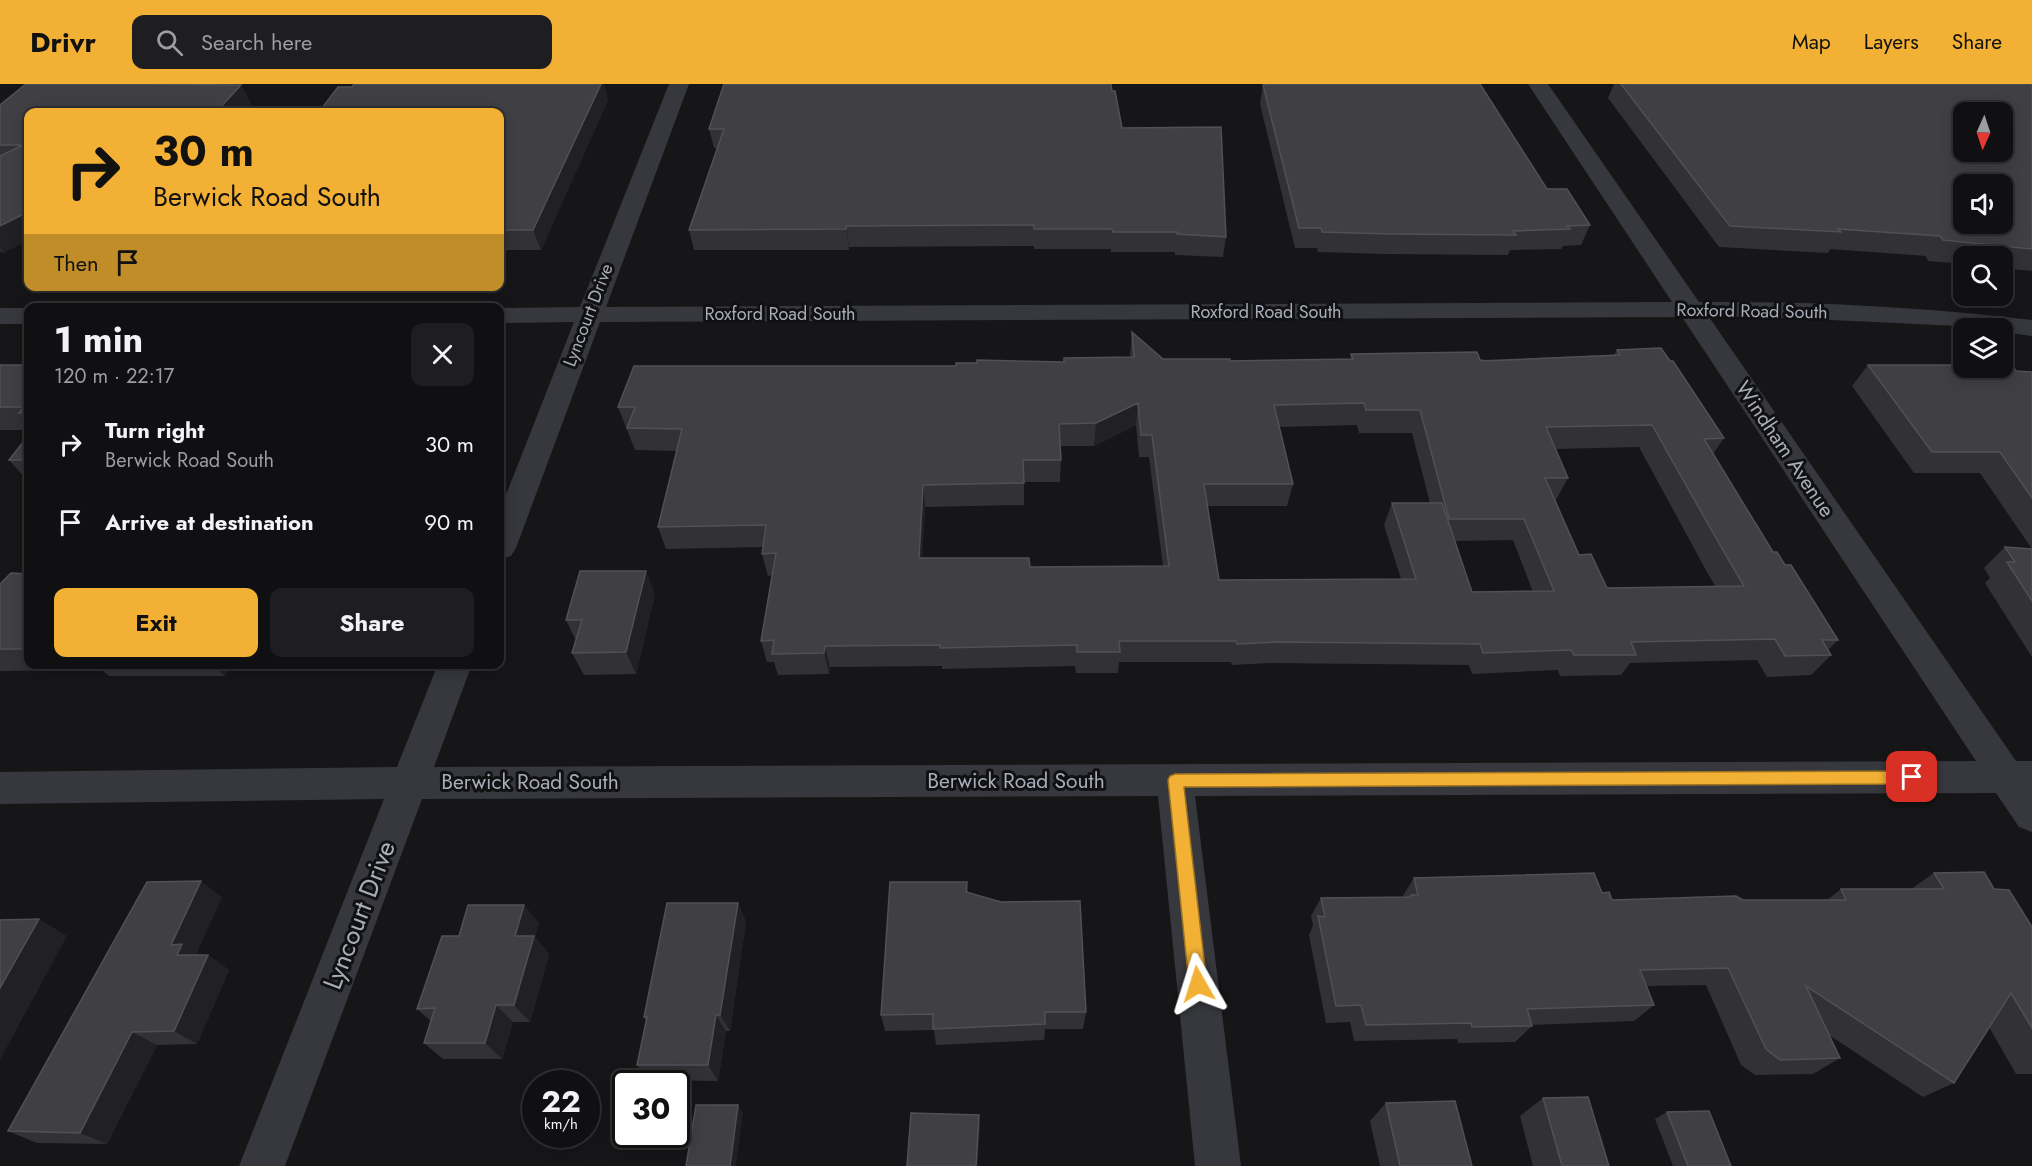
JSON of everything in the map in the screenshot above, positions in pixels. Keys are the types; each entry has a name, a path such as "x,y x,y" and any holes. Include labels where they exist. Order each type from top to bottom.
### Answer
{"street":[{"name":"Lyncourt Drive","path":"504,537 679,84"},
{"name":"Windham Avenue","path":"1538,84 1691,309 2020,777 2032,815"},
{"name":"Roxford Road South","path":"504,315 1767,309 1946,318 2032,327"},
{"path":"0,316 24,316"},
{"name":"Lyncourt Drive","path":"262,1166 453,669"},
{"name":"Berwick Road South","path":"0,788 410,783 2020,777"},
{"path":"1175,780 1218,1166"}],"building":[{"path":"26,84 241,85 220,108 24,108 24,214 0,226 0,156 23,145 0,145 0,105"},
{"path":"354,84 601,84 533,230 504,230 504,108 322,108 338,87 352,87"},
{"path":"724,84 1111,84 1112,91 1115,91 1122,128 1221,127 1226,237 1177,234 1177,232 1113,232 1112,229 1034,229 1034,225 689,230 724,129 709,129"},
{"path":"1480,84 1547,189 1567,189 1590,225 1567,226 1570,229 1513,231 1516,235 1322,232 1321,228 1299,228 1263,85"},
{"path":"1621,84 2032,84 2032,249 1943,240 1940,236 1838,229 1841,232 1730,226"},
{"path":"1132,332 1163,359 1230,359 1230,361 1353,359 1351,354 1477,352 1480,360 1486,361 1620,355 1617,350 1661,348 1670,361 1673,361 1724,438 1704,439 1773,552 1777,552 1785,565 1791,565 1838,640 1822,640 1831,655 1785,656 1775,639 1631,642 1636,655 1574,655 1571,650 1483,653 1480,644 1276,642 1237,644 1236,641 1119,641 1120,652 1077,652 1077,645 940,648 940,645 825,646 824,653 772,654 774,640 761,641 776,553 762,554 766,525 658,527 682,429 627,428 635,407 618,407 634,366 956,366 956,363 977,363 977,360 1064,362 1064,358 1134,357","holes":["1138,403 1141,435 1152,435 1169,566 1030,567 1029,558 919,558 923,485 1024,483 1023,460 1061,460 1059,424 1096,423","1364,403 1366,410 1420,410 1449,519 1524,519 1554,591 1472,592 1442,503 1392,503 1416,579 1219,580 1204,484 1293,484 1274,405","1652,425 1744,586 1607,588 1591,554 1579,555 1545,478 1568,478 1546,427"]},
{"path":"0,365 24,365 24,407 0,407"},
{"path":"1868,365 1953,365 1953,378 2013,378 2013,368 2016,371 2032,372 2032,498 2000,452 1932,452"},
{"path":"24,441 24,460 9,460"},
{"path":"2005,547 2032,549 2032,601 2007,562 2015,562"},
{"path":"580,571 646,571 626,652 572,653 582,620 566,620"},
{"path":"11,573 24,574 24,649 0,649 0,584"},
{"path":"1984,872 1994,889 2009,890 2032,927 2032,1028 2011,993 1954,1083 1806,986 1840,1058 1780,1060 1766,1049 1728,968 1640,970 1654,1005 1527,1009 1532,1026 1472,1027 1471,1023 1366,1025 1361,1005 1336,1006 1318,916 1325,917 1321,898 1418,895 1414,878 1594,873 1602,893 1609,892 1612,900 1736,896 1743,900 1846,900 1841,889 1944,889 1934,873"},
{"path":"201,881 171,945 182,944 177,955 208,955 174,1031 132,1032 80,1133 8,1131 147,882"},
{"path":"890,882 967,882 966,892 1001,902 1080,901 1086,1012 1045,1012 1045,1024 933,1029 933,1014 881,1015"},
{"path":"667,903 738,903 720,1015 716,1015 708,1065 637,1065 647,1017 644,1017"},
{"path":"468,905 524,905 515,936 534,936 514,1005 496,1005 485,1043 424,1043 435,1008 417,1009 442,936 459,936"},
{"path":"39,919 0,988 0,920"},
{"path":"1588,1097 1609,1166 1562,1166 1543,1098"},
{"path":"1455,1101 1472,1166 1400,1166 1386,1103"},
{"path":"696,1105 738,1105 730,1166 686,1166"},
{"path":"1709,1111 1731,1166 1688,1166 1667,1112"},
{"path":"911,1113 979,1115 976,1166 907,1166"}],"route":[{"path":"1198,984 1175,780 1912,777"}]}
